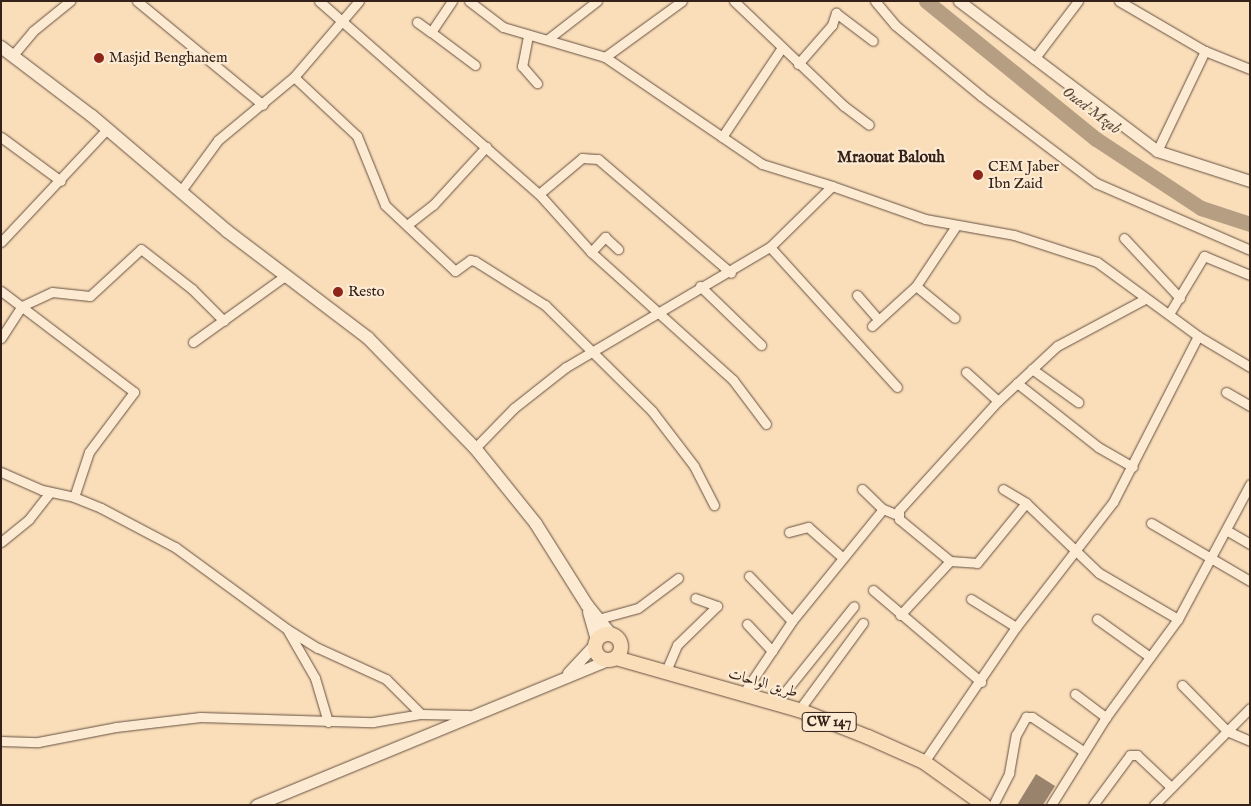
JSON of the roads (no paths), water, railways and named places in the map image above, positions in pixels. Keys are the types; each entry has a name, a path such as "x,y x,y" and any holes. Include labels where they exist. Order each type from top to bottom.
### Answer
{"main road":[{"path":"1,47 107,129 180,192 285,276 368,338 475,448 536,524 586,604 611,635 615,655 598,656 586,604"},
{"path":"596,642 611,635"},
{"name":"CW 147","path":"615,655 663,670"},
{"name":"طريق الواحات","path":"663,670 799,710 924,762 984,805"}],"street":[{"path":"13,55 33,32 70,1"},
{"path":"137,1 148,4 263,105"},
{"path":"320,1 341,22 539,194 591,252 733,380 766,424"},
{"path":"180,192 218,140 263,105 294,77 359,1"},
{"path":"432,32 452,1"},
{"path":"469,1 503,28 528,36 548,39 605,58 774,170 832,186 956,226 1014,235 1086,257 1143,300 1169,314 1198,336 1250,368"},
{"path":"548,39 597,1"},
{"path":"605,58 682,1"},
{"path":"734,1 781,49 869,125"},
{"path":"874,1 895,24 981,96 1096,183 1250,250"},
{"path":"959,1 1157,151 1250,181"},
{"path":"1034,59 1078,1"},
{"path":"1118,1 1205,51 1250,69"},
{"path":"798,64 832,25 836,13 873,41"},
{"path":"417,22 475,65"},
{"path":"528,36 522,66 537,83"},
{"path":"722,137 781,49"},
{"path":"1157,151 1205,51"},
{"path":"294,77 357,136 385,205 455,271 472,260 508,279 545,305 594,349 652,411 694,466 714,505"},
{"path":"1,242 61,181 107,129"},
{"path":"1,137 61,181"},
{"path":"407,225 433,205 486,147"},
{"path":"539,194 582,158 598,158 731,273"},
{"path":"475,448 543,384 594,349 700,286 731,273 770,247 832,186"},
{"path":"857,295 875,322 916,286 956,226"},
{"path":"591,252 605,237 618,249"},
{"path":"1124,238 1180,298"},
{"path":"770,247 897,387"},
{"path":"1,338 22,306 52,292 90,296 141,249 192,289 224,321"},
{"path":"1169,314 1204,256 1250,275"},
{"path":"193,342 285,276"},
{"path":"700,286 761,345"},
{"path":"916,286 955,318"},
{"path":"1,291 134,392 89,452 74,497"},
{"path":"898,515 998,401 1032,369 1079,332 1143,300"},
{"path":"924,762 981,682 1016,627 1076,553 1132,467 1198,336"},
{"path":"1032,369 1078,402"},
{"path":"966,372 998,401"},
{"path":"1017,383 1098,447 1132,467"},
{"path":"1226,392 1250,406"},
{"path":"1,472 50,492 74,497 176,546 286,629 318,648 386,679 420,714"},
{"path":"1051,805 1083,750 1178,619 1210,554 1226,530 1250,484"},
{"path":"862,489 883,509 898,515 950,561 977,563 1026,503"},
{"path":"1003,489 1026,503 1099,573 1178,619"},
{"path":"1,542 29,519 50,492"},
{"path":"743,694 792,621 842,557 883,509"},
{"path":"1151,523 1210,554 1250,580"},
{"path":"789,532 808,527 842,557"},
{"path":"1226,530 1250,544"},
{"path":"900,615 950,561"},
{"path":"749,576 792,621"},
{"path":"598,619 638,608 678,578"},
{"path":"873,590 900,615 981,682"},
{"path":"663,670 678,645 717,606 695,598"},
{"path":"971,598 1016,627"},
{"path":"776,703 854,606"},
{"path":"1097,619 1150,657"},
{"path":"799,710 863,623"},
{"path":"746,624 772,651"},
{"path":"286,629 315,678 328,722"},
{"path":"565,677 596,642"},
{"path":"256,805 615,655"},
{"path":"1182,685 1227,731 1250,741"},
{"path":"1075,694 1106,717"},
{"path":"1154,805 1250,708"},
{"path":"1,741 38,742 116,727 200,717 328,722 390,721 420,714 468,715"},
{"path":"993,805 1008,773 1016,735 1026,717 1032,717 1083,750"},
{"path":"1093,805 1130,755 1137,755 1172,787"}],"waterway":[{"name":"Oued Mzab","path":"926,1 1096,139 1201,208 1250,224"}],"place":[{"name":"Masjid Benghanem","path":"99,58"},
{"name":"CEM Jaber Ibn Zaid","path":"978,175"},
{"name":"Resto","path":"338,292"}],"district":[{"name":"Mraouat Balouh","path":"891,158"}]}
